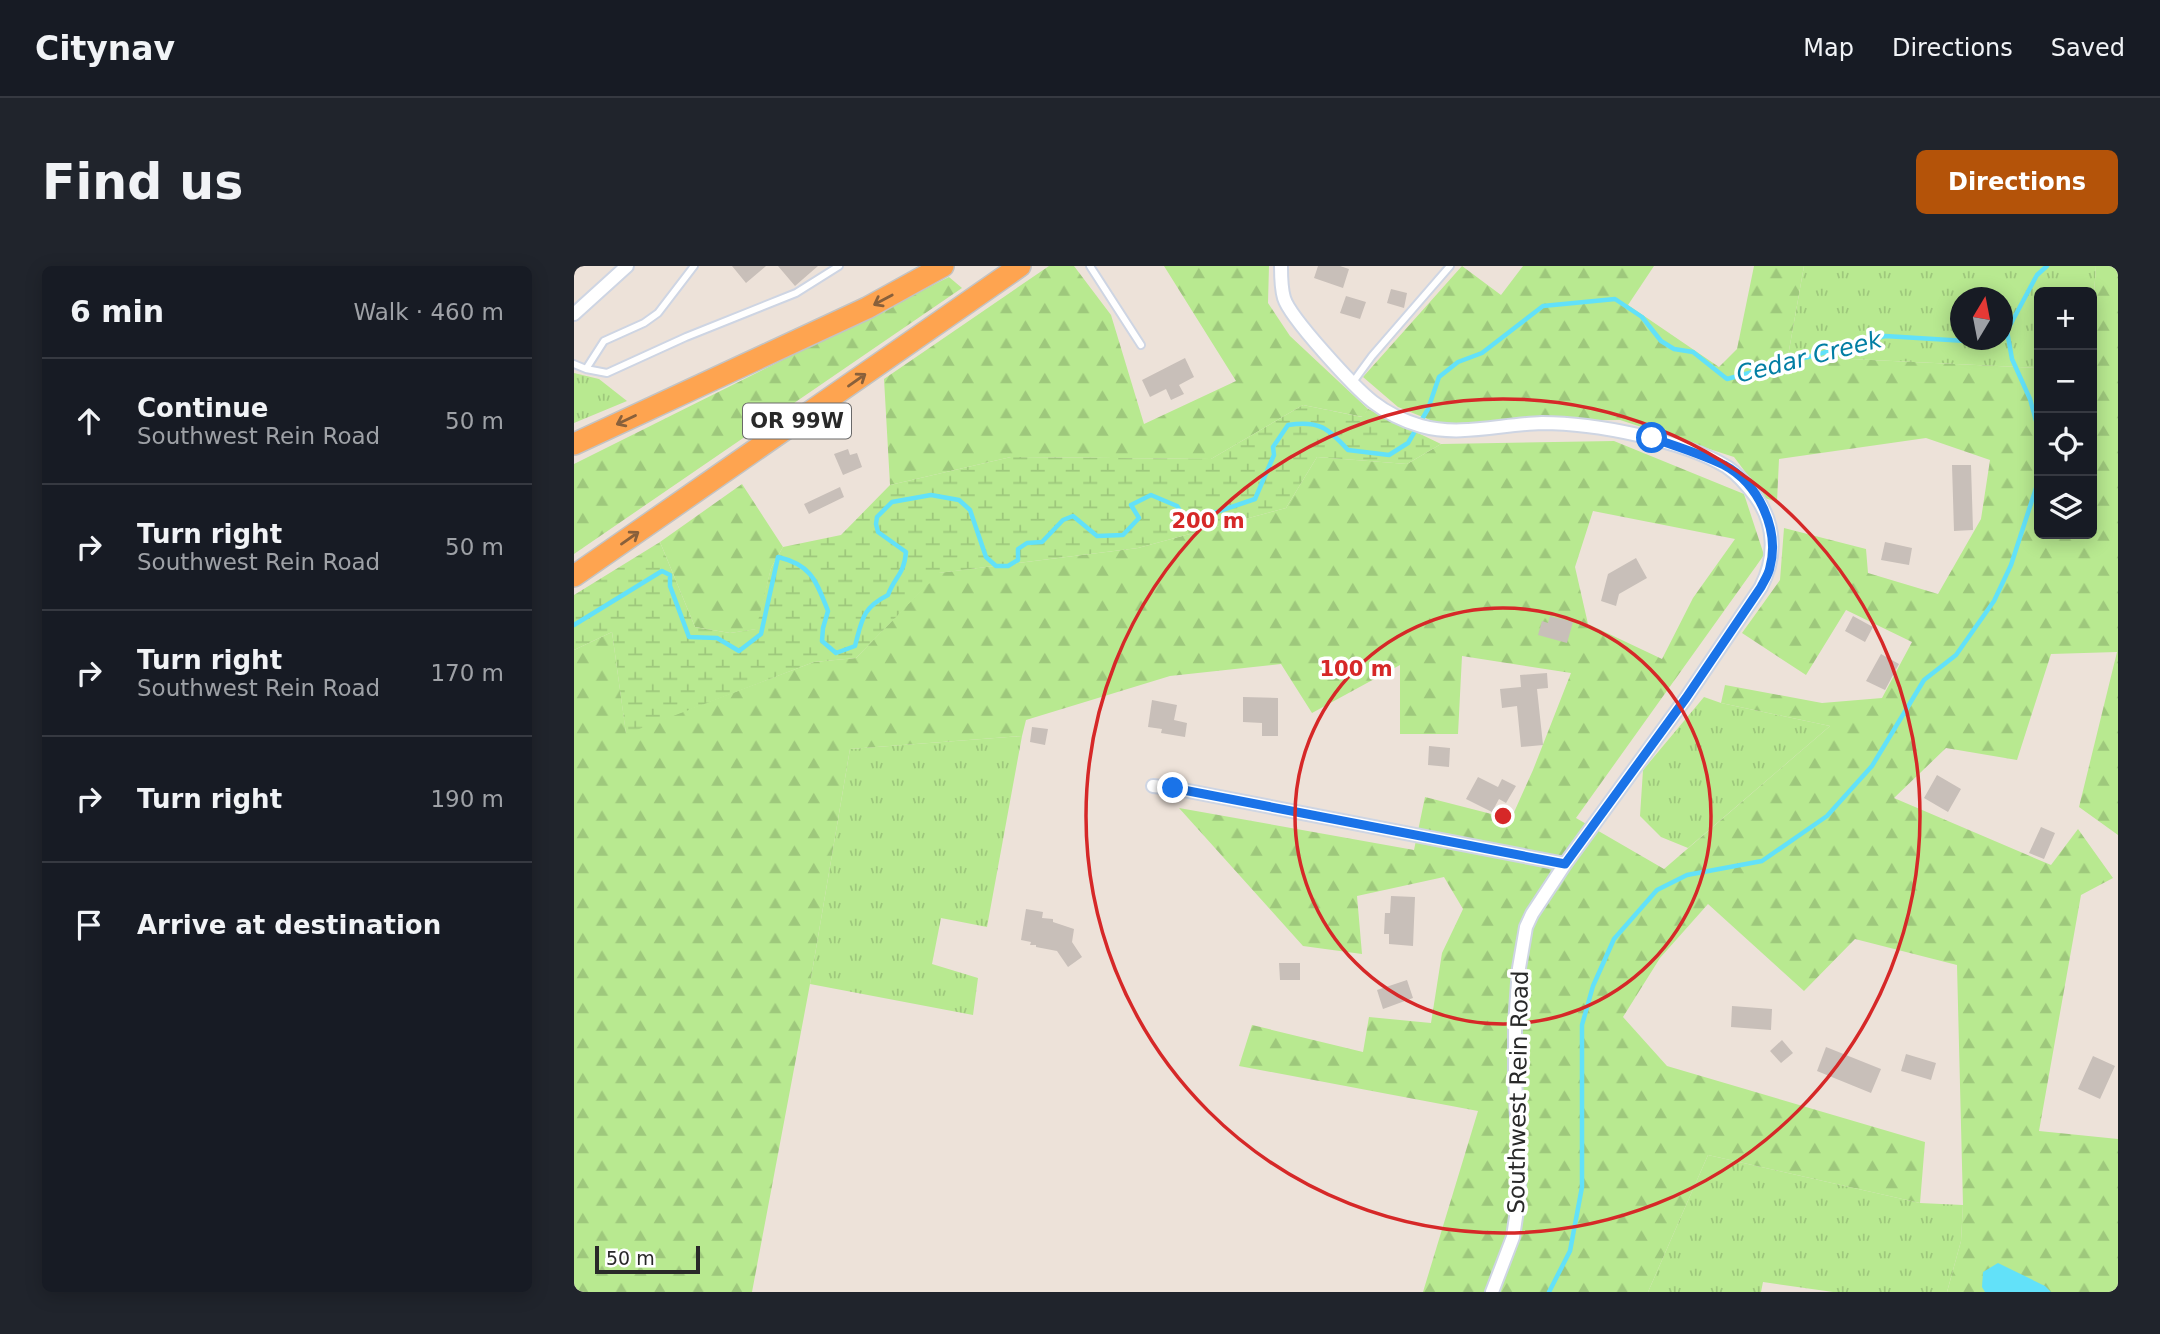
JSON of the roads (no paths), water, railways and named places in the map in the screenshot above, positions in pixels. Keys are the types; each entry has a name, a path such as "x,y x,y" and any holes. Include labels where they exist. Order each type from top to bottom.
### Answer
{"highway":[{"name":"OR 99W","path":"574,444 867,308 943,266"},
{"name":"OR 99W","path":"574,576 1020,266"}],"street":[{"path":"574,314 627,266"},
{"name":"Southwest Rein Road","path":"1280,266 1284,299 1298,321 1353,382 1385,411 1421,426 1442,430 1543,423 1652,438 1726,467 1745,482 1757,498 1768,517 1771,531 1770,569 1761,587 1686,698 1565,864 1532,914 1523,941 1515,1025 1520,1172 1517,1210 1513,1237 1492,1292"},
{"path":"1153,786 1565,864"}],"lane":[{"path":"586,369 604,341 644,323 658,313 694,266"},
{"path":"574,364 607,373 686,337 796,293 839,266"},
{"path":"1090,266 1140,345"},
{"path":"1353,382 1372,356 1450,266"}],"water":[{"path":"1998,1263 2045,1286 2051,1292 1985,1292 1982,1287 1983,1272"}],"waterway":[{"name":"Cedar Creek","path":"2013,320 2037,275 2047,266"},
{"name":"Cedar Creek","path":"574,625 662,571 670,575 670,586 689,637 717,638 739,651 761,634 778,557 806,570 816,583 828,611 822,641 836,653 855,646 864,616 873,605 888,595 903,566 906,552 878,532 876,524 877,517 892,502 931,495 959,500 970,510 986,557 996,566 1008,566 1018,560 1018,549 1027,543 1042,542 1063,520 1073,516 1097,536 1123,535 1139,518 1131,505 1151,495 1177,506 1187,522 1255,499 1274,455 1273,447 1288,425 1308,424 1322,427 1348,450 1389,455 1408,443 1428,409 1439,377 1458,362 1482,353 1543,306 1615,299 1642,317 1661,341 1674,349 1693,352 1727,379 1885,336 1950,340"},
{"path":"1549,1292 1570,1251 1582,1187 1582,1025 1593,986 1614,939 1657,890 1687,875 1762,861 1827,816 1872,766 1924,680 1956,655 1994,601 2011,565 2037,485 2038,428 2030,399 2010,350"}]}
